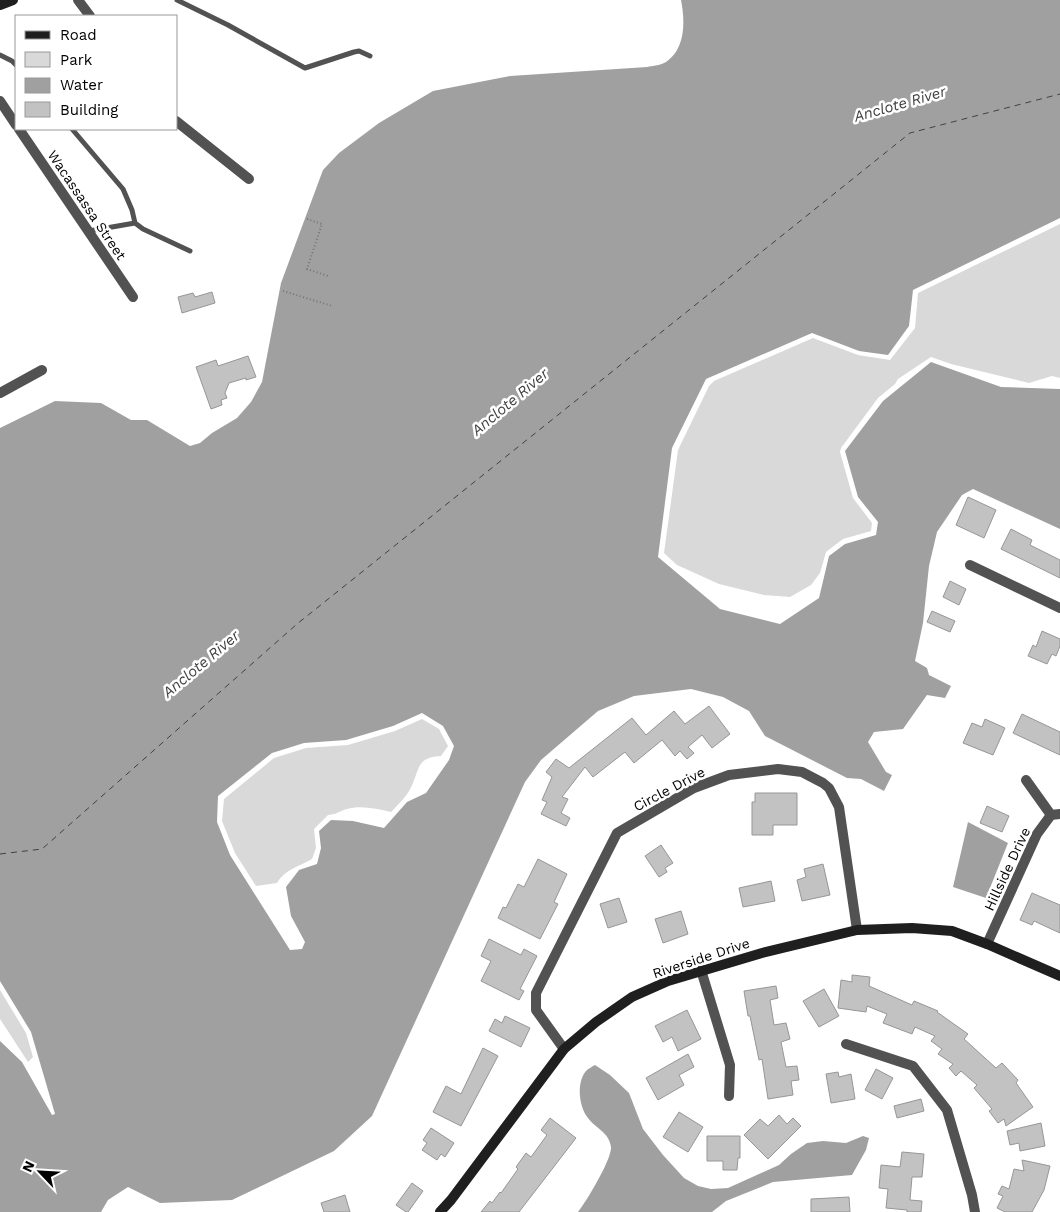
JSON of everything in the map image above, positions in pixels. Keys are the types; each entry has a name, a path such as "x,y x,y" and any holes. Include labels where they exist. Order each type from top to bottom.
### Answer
{"street":[{"path":"0,5 13,0"},
{"path":"78,0 89,15"},
{"path":"0,101 15,124"},
{"path":"178,123 249,179"},
{"name":"Wacassassa Street","path":"20,130 133,297"},
{"path":"0,393 42,370"},
{"path":"970,564 1060,608"},
{"name":"Circle Drive","path":"564,1049 536,1010 536,993 617,833 694,788 729,775 778,769 802,772 829,788 839,807 857,930"},
{"path":"1026,780 1056,814"},
{"name":"Hillside Drive","path":"987,944 1037,834 1056,814"},
{"name":"Riverside Drive","path":"440,1212 564,1049 596,1022 632,997 668,981 762,953 857,930 912,928 952,931 1060,976"},
{"path":"701,970 730,1065 729,1096"},
{"path":"846,1044 913,1066 947,1110 972,1195 975,1212"}],"lane":[{"path":"177,0 228,24 305,68 359,51 370,56"},
{"path":"0,55 15,64"},
{"path":"73,130 123,189 135,223 143,229 190,251"},
{"path":"88,231 135,223"}],"path":[{"path":"307,219 322,224 307,269 328,276"},
{"path":"283,291 332,306"}],"green space":[{"path":"1060,224 1060,378 1052,376 1029,383 951,364 931,357 898,379 895,384 878,398 840,452 853,498 872,523 871,531 843,539 826,552 820,573 811,585 790,597 764,595 719,584 677,565 664,553 678,450 709,386 714,381 813,338 858,355 890,360 915,328 918,293"},
{"path":"422,719 439,729 448,746 441,756 426,759 422,763 409,791 394,809 391,812 358,807 328,815 314,829 316,848 312,859 288,872 277,883 256,886 235,853 222,821 224,799 274,758 306,748 348,745 395,731"},
{"path":"0,990 26,1033 33,1057 28,1062 0,1019"}],"water":[{"name":"Anclote River","path":"681,0 1060,0 1060,218 913,290 909,326 888,355 859,351 812,333 706,379 672,448 658,557 720,609 780,624 819,598 829,556 845,544 876,535 878,522 858,497 845,451 883,401 931,362 1001,387 1060,389 1060,529 973,489 962,495 937,532 929,566 923,623 915,661 927,668 929,675 951,686 945,698 927,695 903,729 874,732 868,742 886,772 892,775 884,791 861,779 847,778 765,736 749,711 723,697 691,689 634,696 598,711 541,760 525,782 372,1116 334,1151 232,1200 160,1203 128,1187 108,1200 101,1212 0,1212 0,1041 22,1062 52,1115 55,1114 31,1032 0,981 0,428 55,401 101,403 131,420 147,420 190,446 200,443 212,433 237,418 251,402 262,382 281,283 323,170 339,153 379,123 433,91 510,76 647,67 664,63 673,56 681,42","holes":["422,713 443,726 454,746 449,760 426,793 407,802 384,828 353,821 331,820 319,831 321,848 317,864 299,870 286,887 291,916 305,942 302,949 290,950 230,855 217,822 218,796 272,753 304,743 346,740 393,726"]},
{"path":"968,822 1008,843 986,898 953,887"},
{"path":"595,1065 610,1075 629,1093 643,1129 684,1178 698,1186 711,1189 728,1188 779,1165 807,1143 823,1141 846,1143 863,1136 869,1138 866,1150 852,1175 773,1182 726,1201 712,1212 578,1212 603,1170 611,1147 608,1138 591,1122 582,1108 581,1082 586,1071"}],"building":[{"path":"212,292 215,303 182,313 178,297 193,293 195,297"},
{"path":"248,356 256,377 229,383 225,393 227,398 221,400 222,405 211,409 196,367 216,360 218,366"},
{"path":"968,497 996,510 984,538 956,525"},
{"path":"1011,529 1032,540 1030,545 1060,560 1060,578 1001,549"},
{"path":"950,581 966,589 959,605 943,597"},
{"path":"932,611 955,621 950,632 927,622"},
{"path":"1042,631 1060,639 1060,646 1056,656 1052,654 1047,664 1028,656 1033,645 1036,647"},
{"path":"709,706 730,734 712,748 702,735 688,747 694,753 687,759 680,751 675,756 662,740 634,763 625,752 593,777 585,767 562,797 568,799 561,813 570,818 566,826 541,814 547,802 542,800 552,777 546,772 556,759 569,768 632,718 646,735 674,711 685,724"},
{"path":"1022,714 1060,732 1060,755 1013,733"},
{"path":"985,719 1005,728 993,755 963,743 972,723 982,727"},
{"path":"755,793 797,793 797,825 773,825 773,835 752,835 752,802 755,802"},
{"path":"987,806 1009,816 1002,832 980,823"},
{"path":"661,845 673,863 665,868 667,872 659,877 645,856"},
{"path":"538,859 567,874 554,902 558,904 540,939 498,918 503,907 506,908 518,884 524,887"},
{"path":"823,864 830,895 802,901 797,880 806,877 804,869"},
{"path":"771,881 775,901 743,907 739,888"},
{"path":"1032,893 1060,905 1060,933 1034,921 1032,925 1020,920"},
{"path":"619,898 627,922 608,928 600,904"},
{"path":"681,911 688,934 663,943 655,919"},
{"path":"489,939 521,955 524,949 537,956 520,989 524,991 519,1000 481,981 491,961 481,956"},
{"path":"852,975 870,977 869,986 912,1005 914,1001 938,1011 968,1034 964,1039 996,1068 1002,1063 1018,1080 1016,1083 1033,1107 1006,1126 1004,1119 998,1123 989,1111 992,1109 974,1088 977,1085 961,1071 956,1076 949,1068 953,1064 938,1054 942,1049 931,1041 935,1036 915,1027 912,1034 883,1023 887,1014 867,1006 866,1012 838,1008 841,980 852,982"},
{"path":"776,986 778,998 770,1000 774,1025 786,1023 790,1039 781,1042 786,1067 797,1066 799,1080 791,1081 793,1095 768,1099 762,1059 759,1060 744,991"},
{"path":"824,989 839,1016 819,1027 803,1001"},
{"path":"687,1010 701,1039 678,1051 672,1037 663,1042 655,1026"},
{"path":"505,1016 530,1028 521,1047 489,1031 495,1019 502,1023"},
{"path":"483,1048 498,1056 461,1126 433,1112 446,1086 461,1094"},
{"path":"688,1054 694,1067 679,1075 684,1085 658,1100 646,1078"},
{"path":"876,1069 893,1078 882,1099 865,1090"},
{"path":"838,1072 839,1077 851,1074 855,1099 831,1103 826,1074"},
{"path":"921,1099 924,1111 897,1118 894,1106"},
{"path":"679,1112 703,1127 688,1152 663,1137"},
{"path":"779,1115 787,1124 793,1118 801,1126 768,1159 744,1135 760,1119 768,1126"},
{"path":"550,1118 576,1138 519,1212 481,1212 490,1201 492,1203 501,1193 518,1169 516,1167 526,1153 531,1157 547,1135 541,1130"},
{"path":"1041,1123 1045,1146 1020,1151 1019,1143 1010,1145 1007,1131"},
{"path":"431,1128 454,1143 445,1157 441,1154 437,1160 422,1150 427,1143 423,1140"},
{"path":"707,1136 740,1136 740,1158 738,1158 737,1170 723,1170 723,1161 707,1161"},
{"path":"902,1152 924,1154 922,1177 912,1177 910,1200 922,1201 921,1212 907,1212 907,1210 886,1208 888,1189 879,1188 881,1165 900,1167"},
{"path":"1022,1160 1050,1166 1044,1190 1032,1212 1005,1212 997,1208 1003,1196 998,1194 1002,1186 1009,1189 1014,1169 1024,1171"},
{"path":"412,1183 423,1191 408,1212 406,1212 396,1205"},
{"path":"345,1195 350,1212 324,1212 321,1203"},
{"path":"849,1197 850,1212 811,1212 811,1199"}],"ferry route":[{"path":"0,854 42,849 297,624 910,133 1060,94"}]}
